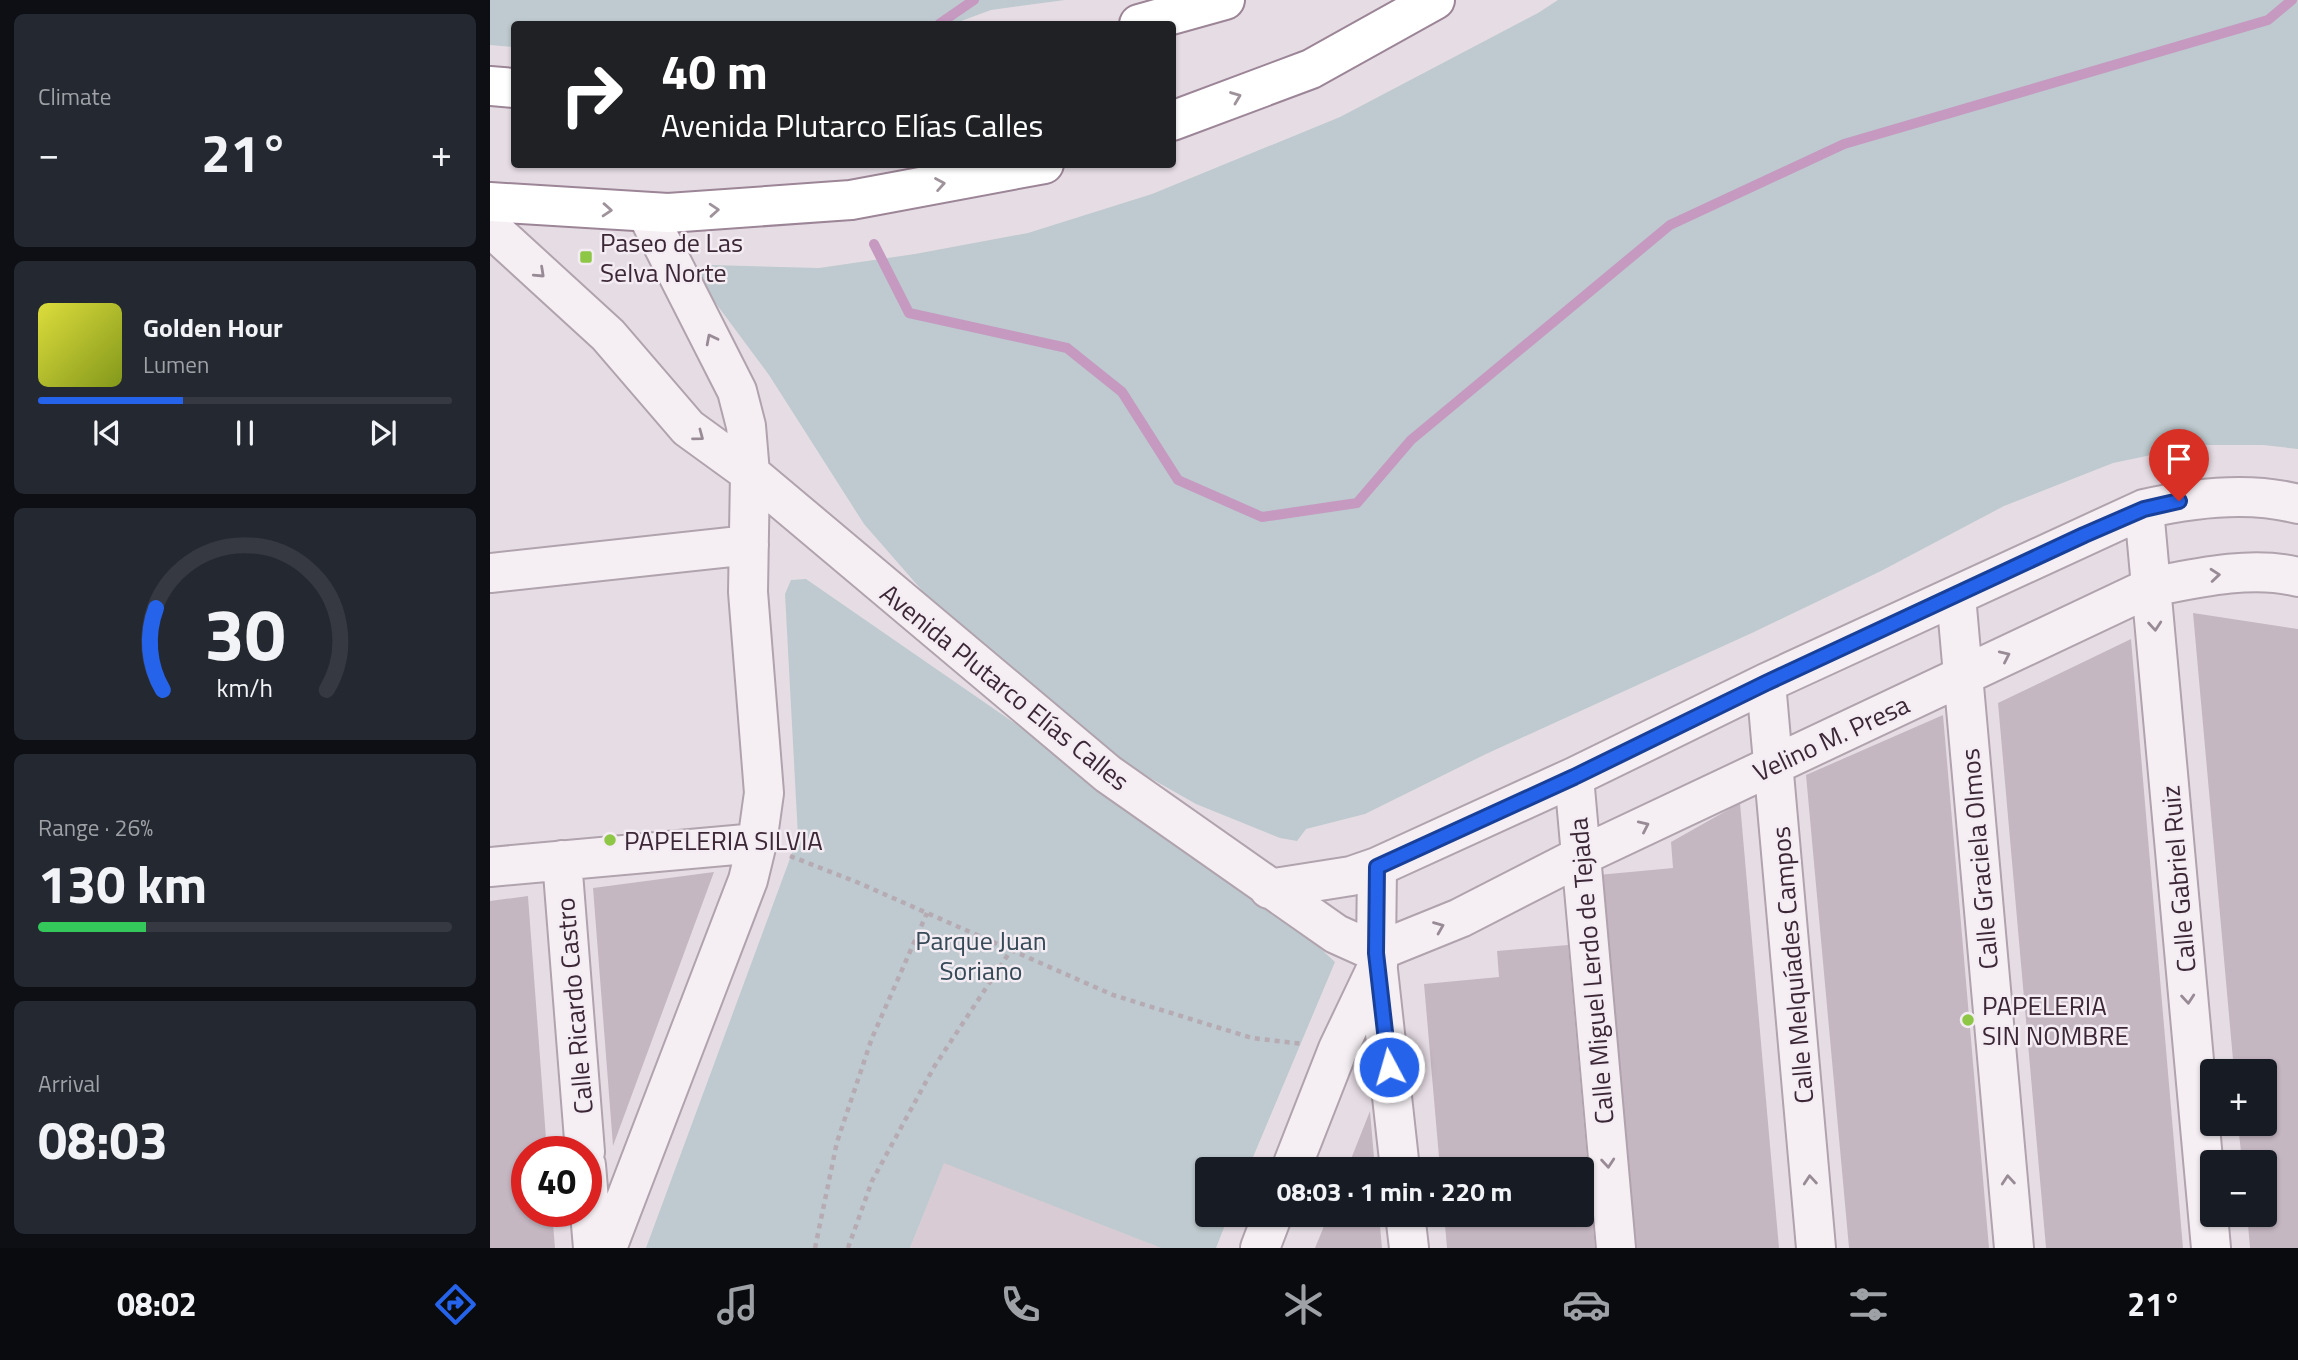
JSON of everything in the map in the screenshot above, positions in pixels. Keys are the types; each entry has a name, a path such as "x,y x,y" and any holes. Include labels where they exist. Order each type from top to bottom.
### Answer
{"highway":[{"path":"1150,21 1226,0"},
{"path":"1176,120 1311,69 1435,0"},
{"path":"490,86 511,89"},
{"path":"490,202 668,214 851,200 1023,168"}],"street":[{"path":"607,1248 748,880 757,844 764,793 748,592 750,473 746,426 737,391 646,212"},
{"name":"Avenida Plutarco Elías Calles","path":"490,227 608,335 688,428 750,473 1108,774 1269,889 1377,959"},
{"path":"1269,889 1351,876 1377,867 1574,777 1766,683 2144,509 2179,501 2234,496 2298,504"},
{"name":"Calle Gabriel Ruiz","path":"2144,509 2211,1248"},
{"path":"490,573 748,545"},
{"name":"Velino M. Presa","path":"1377,959 1581,856 2151,587 2206,576 2248,573 2298,577"},
{"name":"Calle Graciela Olmos","path":"1956,596 2014,1248"},
{"name":"Calle Melquíades Campos","path":"1766,683 1816,1248"},
{"name":"Calle Miguel Lerdo de Tejada","path":"1574,777 1616,1248"},
{"path":"490,867 757,844"},
{"name":"Calle Ricardo Castro","path":"562,860 584,1136"},
{"path":"1377,867 1377,959 1399,1157"},
{"path":"1296,1157 1377,959"},
{"path":"591,1227 593,1248"},
{"path":"1260,1248 1268,1227"},
{"path":"1407,1227 1409,1248"}],"path":[{"path":"757,844 859,883 1113,995 1252,1038 1338,1049"},
{"path":"814,1248 837,1142 872,1038 927,913"},
{"path":"848,1248 872,1181 928,1078 1011,950"}],"shaded area":[{"path":"944,1162 1161,1248 910,1248"}],"green space":[{"path":"490,0 1065,0 991,10 961,21 511,21 511,47 490,45"},
{"path":"1558,0 2298,0 2298,449 2263,445 2199,445 2113,463 2004,506 1881,571 1486,754 1365,814 1306,829 1297,841 1280,838 1196,804 1115,758 1021,680 926,595 864,524 769,375 691,270 712,265 819,268 1028,233 1152,194 1340,117"},
{"name":"Parque Juan Soriano","path":"806,579 1263,895 1335,962 1253,1157 1195,1157 1195,1227 1224,1227 1216,1248 1161,1248 944,1163 910,1248 646,1248 798,837 785,594 791,580"}],"building":[{"path":"2193,613 2298,629 2298,1248 2250,1248 2248,1227 2277,1227 2277,1150 2241,1150 2239,1136 2277,1136 2277,1059 2233,1059"},
{"path":"2131,639 2183,1248 2046,1248 1998,703"},
{"path":"1943,715 1989,1248 1849,1248 1806,775"},
{"path":"1740,803 1779,1248 1634,1248 1598,875 1673,868 1671,842"},
{"path":"714,872 613,1146 593,888"},
{"path":"528,896 546,1136 511,1136 511,1227 553,1227 555,1248 490,1248 490,901"},
{"path":"1568,945 1587,1157 1439,1157 1424,984 1499,977 1497,951"},
{"path":"1370,1111 1374,1157 1352,1157"},
{"path":"1324,1227 1380,1227 1382,1248 1315,1248"},
{"path":"1445,1227 1593,1227 1595,1248 1447,1248"}],"waterway":[{"path":"943,21 974,0"},
{"path":"874,244 909,313 1067,348 1122,392 1178,480 1262,517 1357,503 1411,440 1670,225 1844,144 2268,20 2292,0"}],"place":[{"name":"Paseo de Las Selva Norte","path":"586,257"},
{"name":"PAPELERIA SILVIA","path":"610,840"},
{"name":"PAPELERIA SIN NOMBRE","path":"1968,1020"}],"route":[{"path":"1389,1067 1376,953 1377,867 1574,777 1766,683 2084,535 2144,509 2179,501"}]}
